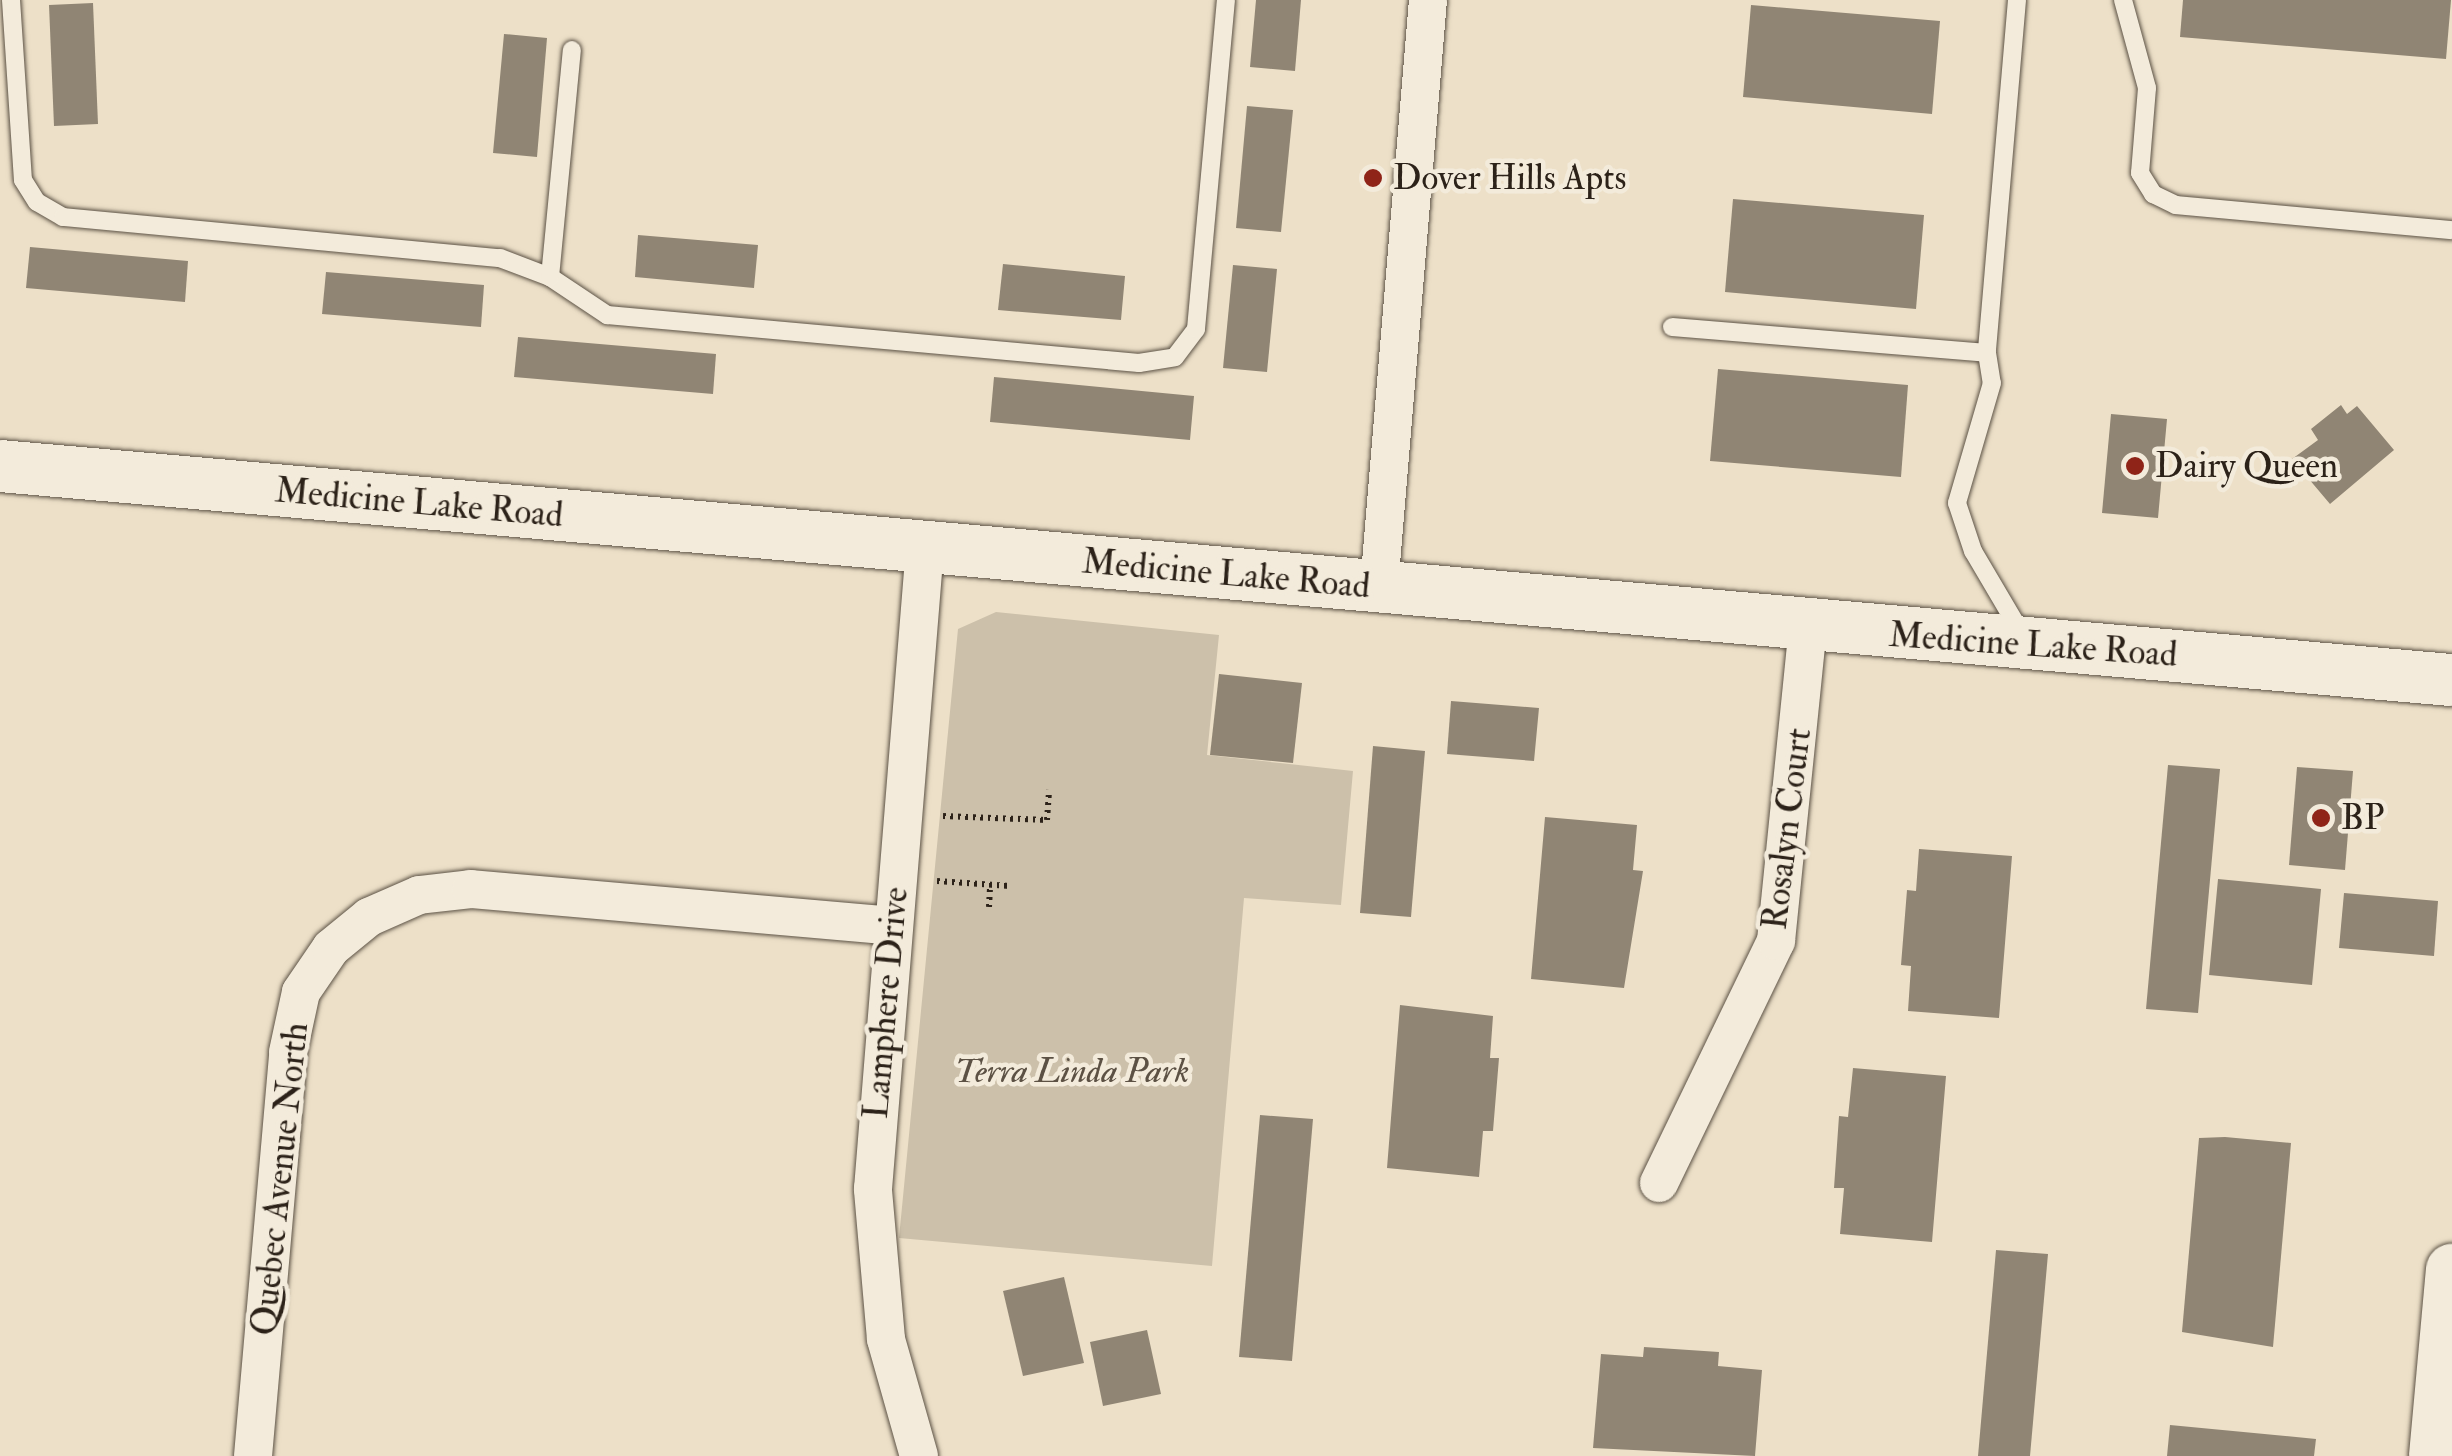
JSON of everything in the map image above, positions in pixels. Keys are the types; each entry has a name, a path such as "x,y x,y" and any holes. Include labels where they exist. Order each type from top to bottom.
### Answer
{"street":[{"path":"1378,587 1428,0"},
{"name":"Medicine Lake Road","path":"0,466 1808,628 2452,680"},
{"name":"Lamphere Drive","path":"919,1456 886,1339 872,1189 925,547"},
{"name":"Rosalyn Court","path":"1659,1183 1776,941 1808,628"},
{"name":"Quebec Avenue North","path":"252,1456 288,1052 301,992 331,948 369,916 419,895 471,889 891,926"},
{"path":"2435,1456 2452,1270"}],"lane":[{"path":"11,0 23,180 36,202 62,217 500,258 550,277 607,315 1139,363 1175,357 1196,329 1226,0"},
{"path":"2017,0 1987,353 1992,383 1957,503 1973,551 2026,643"},
{"path":"2124,0 2147,88 2140,172 2153,194 2176,205 2452,230"},
{"path":"550,277 572,50"},
{"path":"1672,327 1987,353"}],"path":[{"path":"936,832 938,816 1047,820 1049,790"},
{"path":"934,864 932,881 1010,886"},
{"path":"989,906 990,884"}],"green space":[{"name":"Terra Linda Park","path":"996,612 1219,635 1207,755 1353,771 1341,905 1244,898 1212,1266 899,1238 958,629"}],"building":[{"path":"1256,0 1301,0 1295,71 1250,67"},
{"path":"2183,0 2451,0 2446,59 2180,37"},
{"path":"93,3 98,124 54,126 49,5"},
{"path":"1751,5 1940,21 1932,114 1743,97"},
{"path":"504,34 547,38 537,157 493,153"},
{"path":"1247,106 1293,110 1281,232 1236,228"},
{"path":"1733,199 1924,215 1916,309 1725,292"},
{"path":"638,235 758,245 754,288 635,277"},
{"path":"30,247 188,261 185,302 26,288"},
{"path":"1003,264 1125,276 1121,320 998,310"},
{"path":"1233,265 1277,269 1267,372 1223,368"},
{"path":"326,272 484,285 481,327 322,314"},
{"path":"518,337 716,354 713,394 514,377"},
{"path":"1718,369 1908,385 1901,477 1710,461"},
{"path":"994,377 1194,396 1190,440 990,422"},
{"path":"2341,405 2347,414 2357,406 2394,450 2330,504 2292,459 2318,440 2311,429"},
{"name":"Dairy Queen","path":"2111,414 2167,419 2158,518 2102,513"},
{"path":"1219,674 1302,683 1293,763 1210,755"},
{"path":"1451,701 1539,708 1534,761 1447,754"},
{"path":"1373,746 1425,751 1411,917 1360,913"},
{"path":"2168,765 2220,769 2198,1013 2146,1009"},
{"name":"BP","path":"2297,767 2353,771 2345,870 2289,865"},
{"path":"1545,817 1637,825 1633,870 1643,871 1624,988 1531,979"},
{"path":"1919,849 2012,856 1999,1018 1908,1011 1911,966 1901,965 1907,890 1916,891"},
{"path":"2218,879 2321,889 2312,985 2209,975"},
{"name":"BP","path":"2344,893 2438,901 2434,956 2339,948"},
{"path":"1400,1005 1493,1016 1490,1058 1499,1058 1493,1131 1483,1131 1479,1177 1387,1168"},
{"path":"1853,1068 1946,1076 1932,1242 1840,1234 1844,1188 1834,1188 1839,1116 1848,1117"},
{"path":"1260,1115 1313,1119 1292,1361 1239,1357"},
{"path":"2199,1138 2291,1143 2273,1347 2182,1332"},
{"path":"1996,1250 2048,1254 2030,1456 1978,1456"},
{"path":"1064,1277 1084,1363 1023,1376 1003,1291"},
{"path":"1147,1330 1161,1394 1103,1406 1090,1342"},
{"path":"1644,1347 1719,1352 1718,1366 1762,1370 1755,1456 1593,1448 1601,1354 1643,1357"},
{"path":"2170,1425 2316,1439 2314,1456 2167,1456"}],"place":[{"name":"Dover Hills Apts","path":"1373,178"},
{"name":"Dairy Queen","path":"2135,466"},
{"name":"BP","path":"2321,818"}]}
